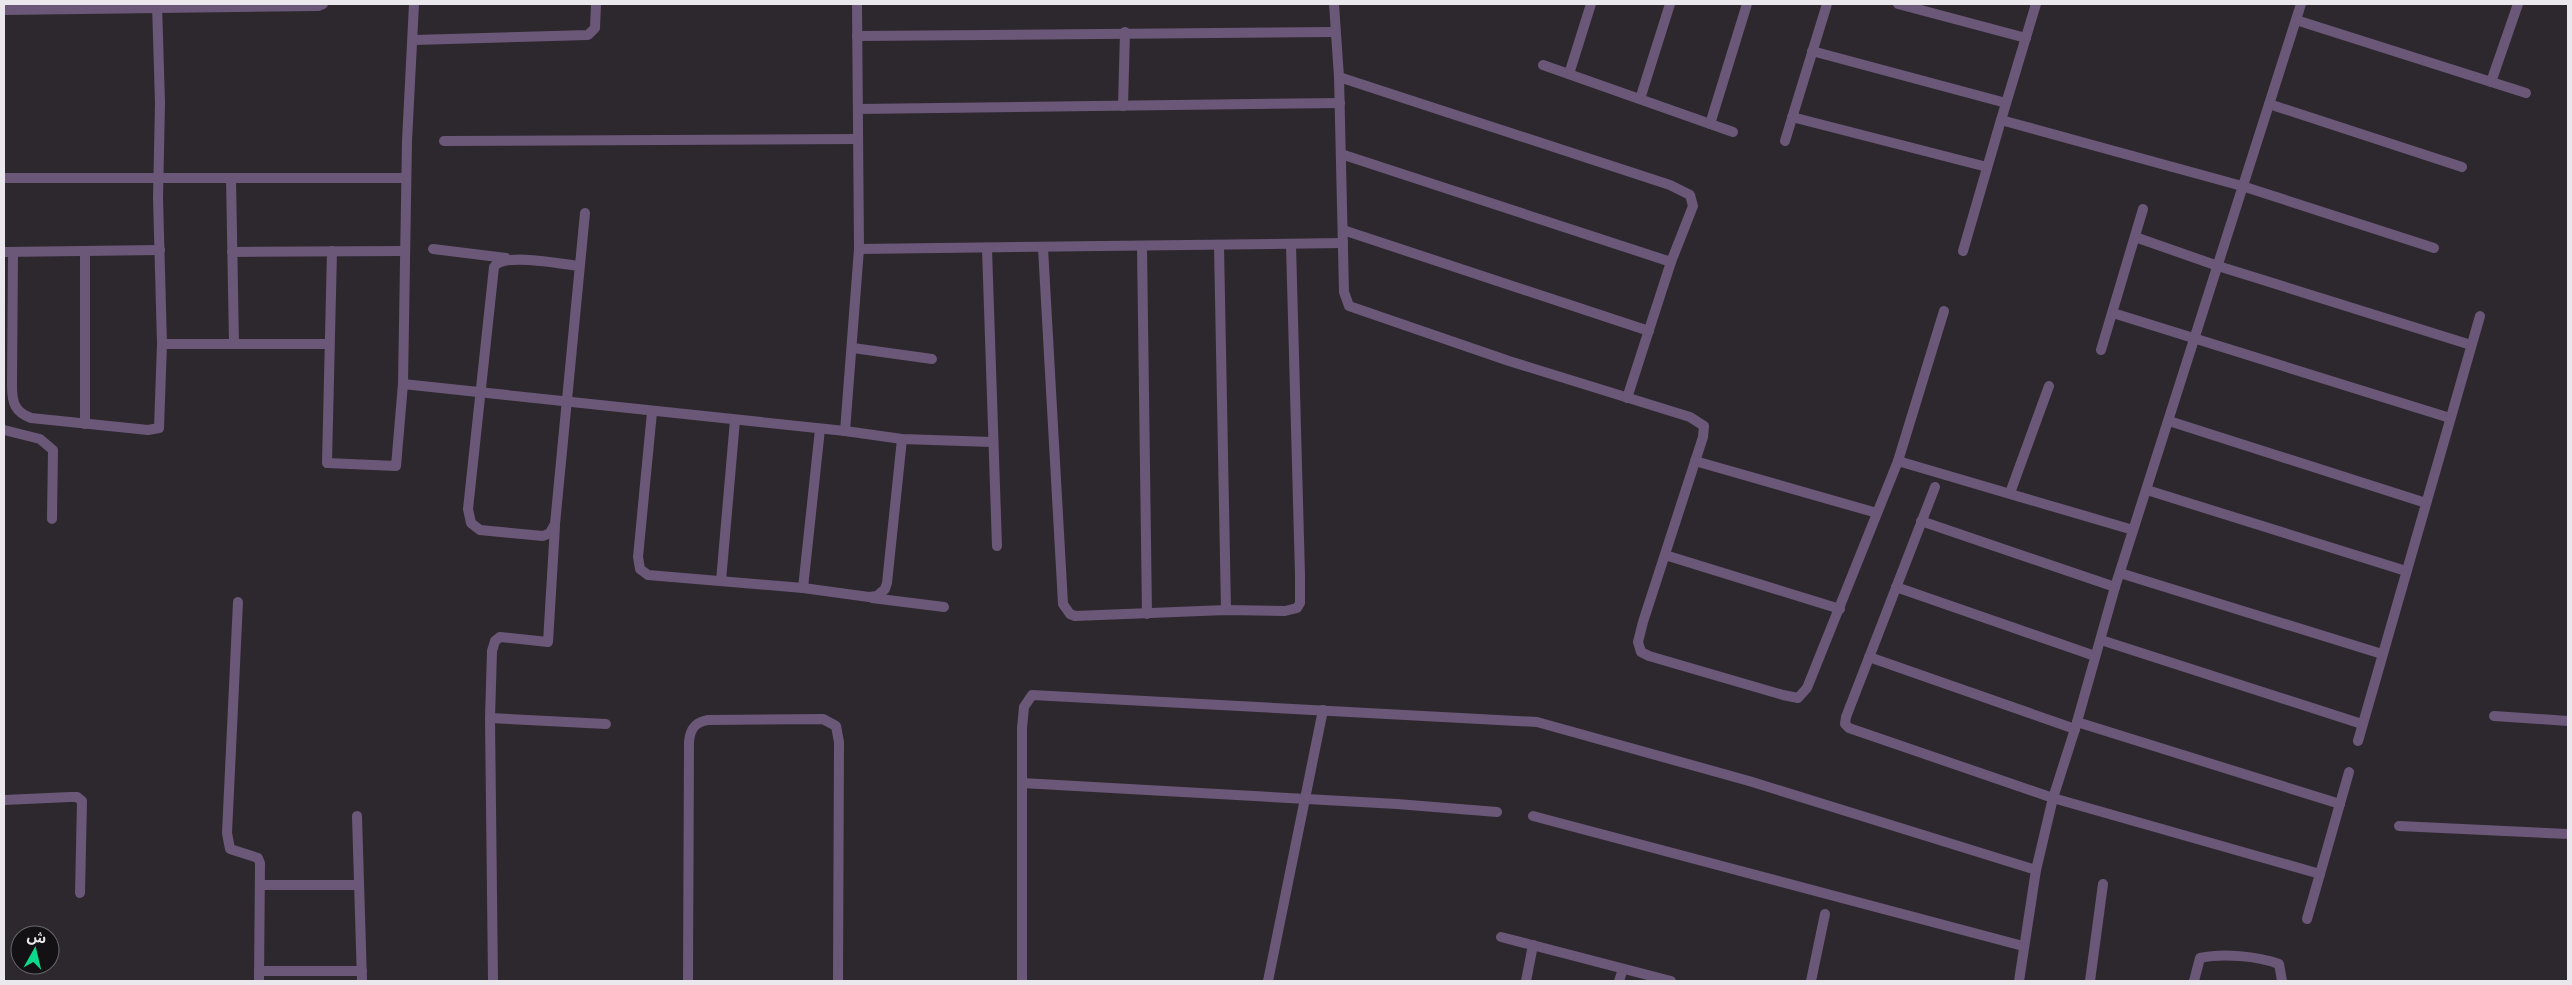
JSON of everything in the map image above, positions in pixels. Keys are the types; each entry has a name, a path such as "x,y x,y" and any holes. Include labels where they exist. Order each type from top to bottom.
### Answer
{"street":[{"path":"4,10 157,6 318,6 323,4"},
{"path":"332,251 327,463 396,466 403,384 406,178 414,40 414,4"},
{"path":"414,40 588,35 595,28 596,4"},
{"path":"845,431 853,348 859,249 857,4"},
{"path":"1334,4 1340,103 1344,292 1349,306 1500,358 1700,421 1704,426 1705,431 1638,642 1641,652 1648,656 1783,695 1798,698 1807,688 1898,461 1944,311"},
{"path":"1569,74 1591,4"},
{"path":"1640,100 1670,4"},
{"path":"1710,124 1747,4"},
{"path":"1785,141 1827,4"},
{"path":"1898,4 2026,38"},
{"path":"1963,251 2036,4"},
{"path":"2019,981 2036,870 2054,798 2115,587 2170,421 2242,186 2301,4"},
{"path":"2491,82 2518,4"},
{"path":"157,6 160,103 159,178 162,344 159,428 152,431 31,418 19,412 13,405 8,252 160,250"},
{"path":"2296,20 2526,93"},
{"path":"857,36 1125,32 1335,32"},
{"path":"1123,106 1125,32"},
{"path":"1812,50 2006,102"},
{"path":"1543,65 1733,132"},
{"path":"1339,77 1686,191 1692,199 1692,206 1671,262 1627,398"},
{"path":"858,109 1340,103"},
{"path":"2269,104 2462,167"},
{"path":"1792,117 1987,167"},
{"path":"2001,120 2242,186 2434,248"},
{"path":"444,141 858,139"},
{"path":"1341,154 1671,262"},
{"path":"4,178 406,178"},
{"path":"232,178 234,344"},
{"path":"2101,350 2143,209"},
{"path":"493,981 490,676 495,641 500,637 548,642 556,516 585,213"},
{"path":"1343,230 1649,331"},
{"path":"2135,237 2218,266 2471,345"},
{"path":"1043,248 1063,604 1070,614 1075,616 1226,610 1292,610 1298,608 1300,603 1291,244"},
{"path":"859,249 1343,244"},
{"path":"1219,246 1226,610"},
{"path":"1142,247 1147,614"},
{"path":"433,249 580,266"},
{"path":"987,249 997,546"},
{"path":"85,251 85,424"},
{"path":"232,252 404,251"},
{"path":"510,259 498,261 492,270 468,509 471,523 480,530 543,536 550,533 556,516"},
{"path":"2113,313 2450,418"},
{"path":"2358,741 2480,316"},
{"path":"162,344 329,344"},
{"path":"853,348 932,359"},
{"path":"403,384 567,403 845,431 902,439 992,442"},
{"path":"2010,493 2049,386"},
{"path":"652,412 638,557 640,569 648,575 803,588 869,598 944,606"},
{"path":"721,581 735,420"},
{"path":"2170,421 2426,503"},
{"path":"803,588 820,429"},
{"path":"4,430 40,439 53,450 52,519"},
{"path":"869,598 877,596 885,589 902,439"},
{"path":"1695,461 1877,513"},
{"path":"1898,461 2134,530"},
{"path":"1935,487 1846,717 1845,724 1850,728 2054,798 2320,874"},
{"path":"2147,490 2406,572"},
{"path":"1921,521 2115,587"},
{"path":"1665,555 1840,609"},
{"path":"2120,573 2382,654"},
{"path":"1896,587 2095,656"},
{"path":"238,602 227,833 230,849 258,858 261,870 259,976 362,976 357,816"},
{"path":"2101,640 2362,724"},
{"path":"1869,657 2076,726 2340,804"},
{"path":"1022,981 1024,707 1032,696 1518,720 1564,728 1749,781 2036,870"},
{"path":"1268,981 1323,710"},
{"path":"2494,716 2568,721"},
{"path":"490,718 606,724"},
{"path":"688,981 689,742 693,727 697,723 708,720 823,719 836,726 839,742 838,981"},
{"path":"2307,920 2349,772"},
{"path":"1022,783 1497,812"},
{"path":"4,800 77,797 82,801 80,893"},
{"path":"1532,816 2024,946"},
{"path":"2399,826 2568,834"},
{"path":"2090,981 2103,884"},
{"path":"260,885 359,885"},
{"path":"1811,981 1825,914"},
{"path":"1501,937 1671,981"},
{"path":"1526,981 1533,945"},
{"path":"2194,981 2200,958 2213,955 2269,961 2279,964 2282,981"},
{"path":"1619,981 1623,969"}]}
